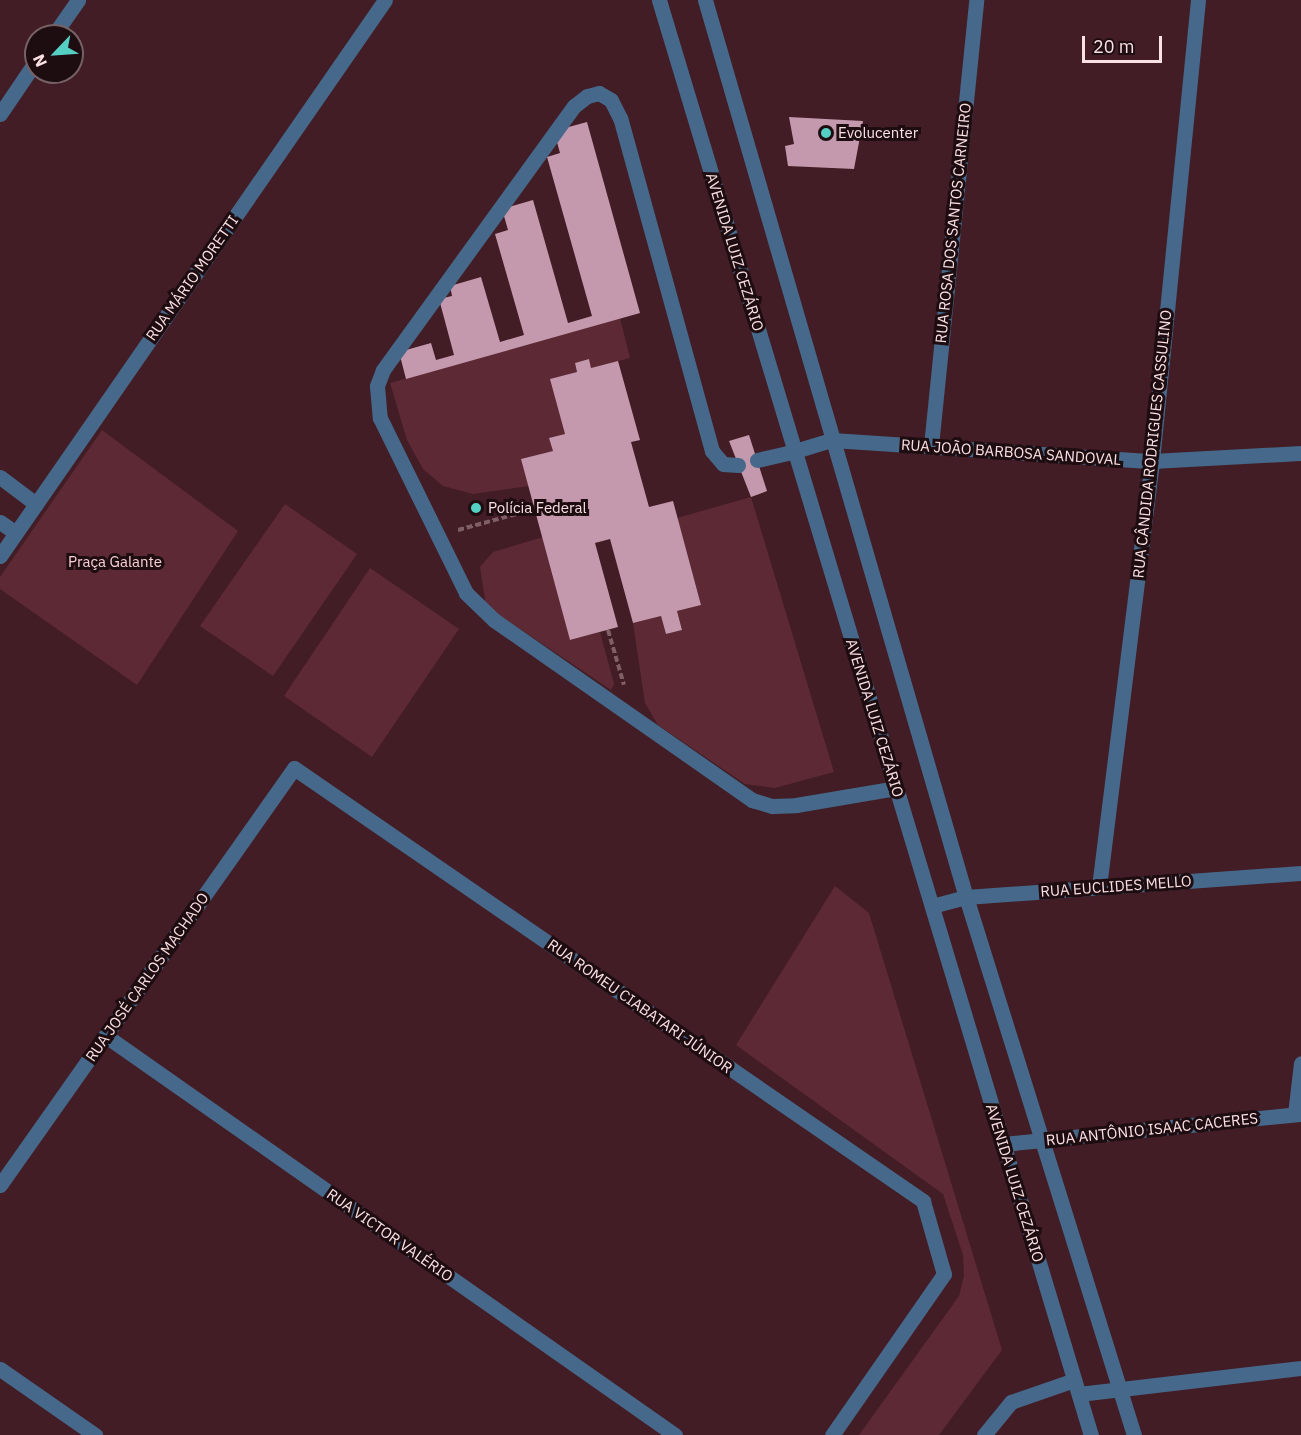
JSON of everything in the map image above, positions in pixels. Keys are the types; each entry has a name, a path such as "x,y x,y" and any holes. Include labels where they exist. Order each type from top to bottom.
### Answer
{"street":[{"path":"61,24 78,0"},
{"name":"RUA MÁRIO MORETTI","path":"0,556 385,0"},
{"name":"AVENIDA LUIZ CEZÁRIO","path":"659,0 1091,1435"},
{"path":"705,0 966,897 1134,1435"},
{"name":"RUA ROSA DOS SANTOS CARNEIRO","path":"931,446 976,0"},
{"name":"RUA CÂNDIDA RODRIGUES CASSULINO","path":"1099,887 1152,461 1198,0"},
{"path":"0,114 24,79"},
{"path":"738,465 723,464 712,451 620,118 610,99 599,93 574,106 382,370 377,386 380,418 466,593 494,620 752,800 772,806 896,788"},
{"name":"RUA JOÃO BARBOSA SANDOVAL","path":"757,460 832,440 1152,461 1301,453"},
{"path":"0,477 36,504"},
{"path":"0,522 16,533"},
{"name":"RUA JOSÉ CARLOS MACHADO","path":"0,1185 294,768"},
{"name":"RUA ROMEU CIABATARI JÚNIOR","path":"294,768 922,1202 944,1274 832,1435"},
{"name":"RUA EUCLIDES MELLO","path":"932,906 966,897 1301,873"},
{"name":"RUA VICTOR VALÉRIO","path":"106,1036 675,1435"},
{"path":"1298,1114 1301,1063"},
{"name":"RUA ANTÔNIO ISAAC CACERES","path":"1004,1144 1298,1114"},
{"path":"984,1435 1011,1402 1076,1387 1120,1389 1301,1368"},
{"path":"0,1369 95,1435"}],"path":[{"path":"437,536 535,509"},
{"path":"608,630 632,715"}],"green space":[{"path":"620,318 630,358 591,368 589,359 575,363 577,372 551,379 565,434 550,438 553,451 522,459 529,486 473,494 443,486 423,469 407,440 390,383"},
{"name":"Praça Galante","path":"102,430 238,531 137,685 0,589 0,577"},
{"path":"751,497 834,772 775,788 745,784 658,725 645,703 633,623 661,616 666,634 682,630 677,611 701,605 677,518"},
{"path":"285,504 357,554 273,676 200,626"},
{"path":"543,537 571,640 600,632 614,684 611,690 486,606 480,567 493,552"},
{"path":"370,568 459,629 372,757 284,696"},
{"path":"835,886 869,913 1002,1350 939,1435 859,1435 959,1296 964,1276 963,1255 943,1194 736,1045"}],"building":[{"name":"Evolucenter","path":"789,117 863,121 854,169 788,166 785,146 794,144"},
{"path":"587,122 640,313 406,379 399,352 431,343 436,360 454,355 439,299 452,296 450,286 481,277 500,342 524,335 495,234 508,230 502,209 533,200 568,323 592,316 547,157 560,153 554,131"},
{"path":"589,359 591,368 618,361 640,440 631,442 649,507 673,501 701,605 677,611 682,630 666,634 661,616 633,623 610,539 595,543 618,627 570,640 521,459 553,451 549,438 565,434 550,379 577,372 575,363"},
{"path":"749,435 767,491 751,497 729,441"}],"place":[{"name":"Evolucenter","path":"826,133"},
{"name":"Polícia Federal","path":"476,508"}]}
